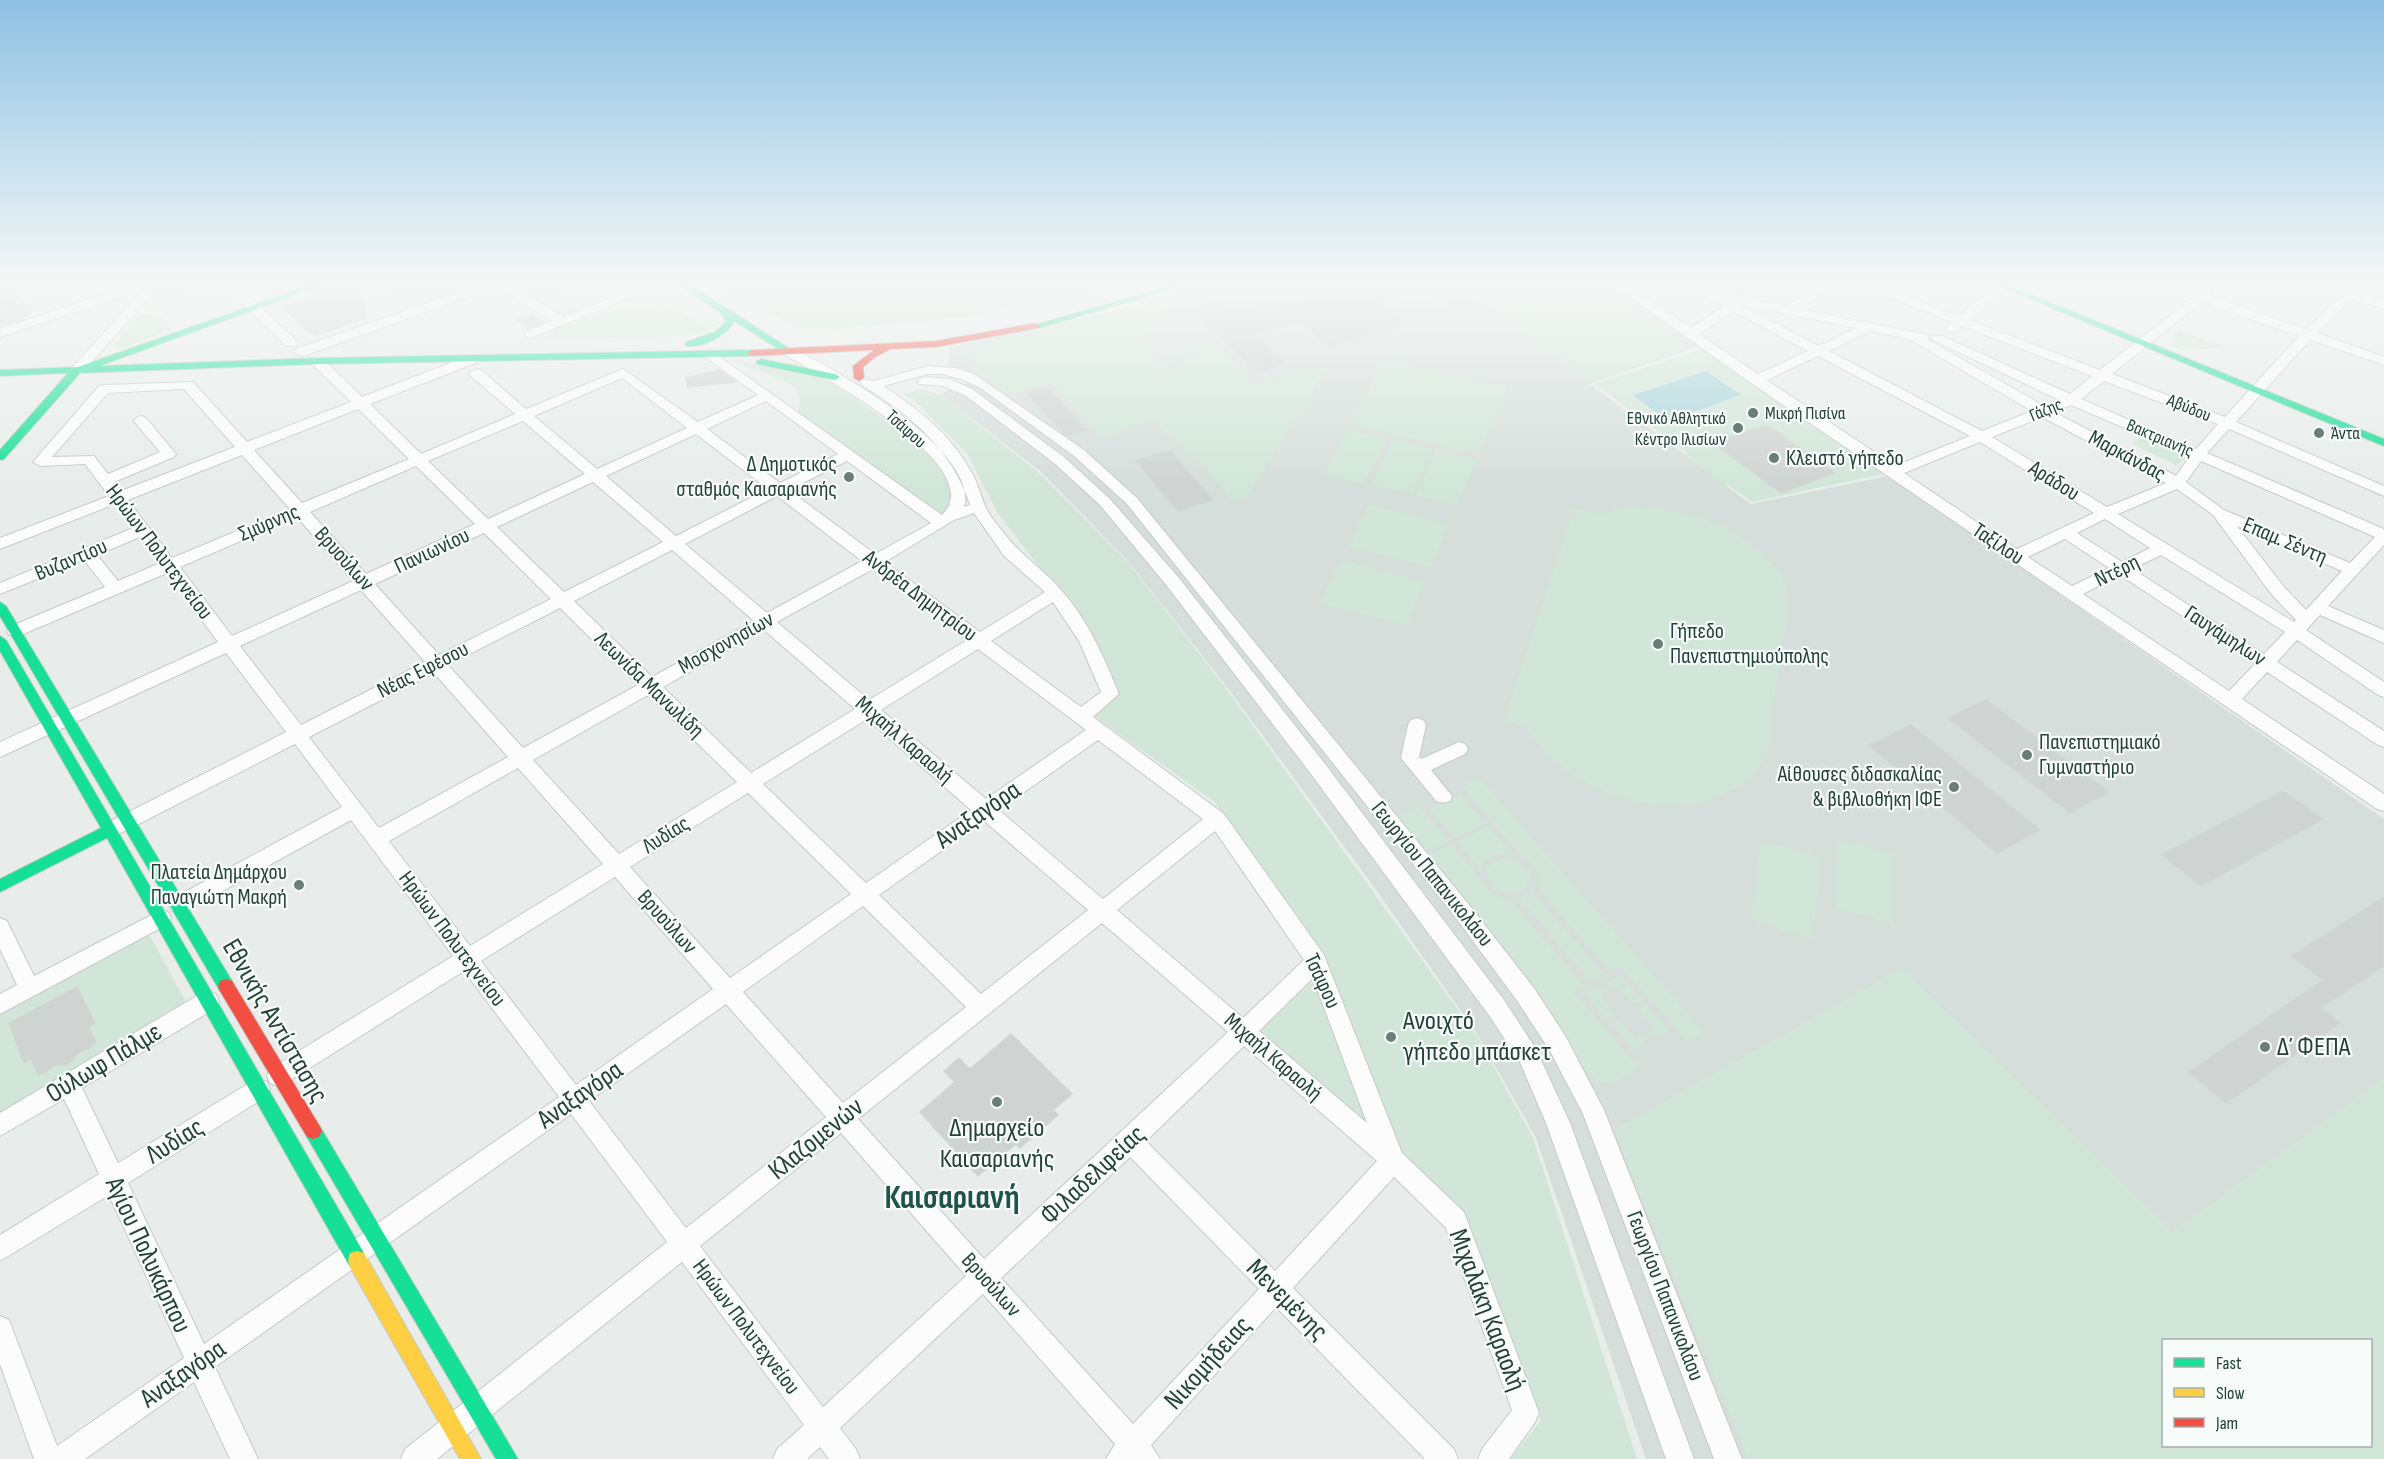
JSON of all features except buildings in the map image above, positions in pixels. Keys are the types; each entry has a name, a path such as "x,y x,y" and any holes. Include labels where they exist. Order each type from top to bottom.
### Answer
{"main road":[{"path":"0,457 76,371 135,350"},
{"path":"0,364 107,360 251,350"},
{"path":"0,373 317,361 475,366 710,354 745,350"},
{"path":"871,385 858,366 862,360 882,350"},
{"path":"2160,350 2384,443"},
{"path":"710,354 835,377"},
{"name":"Εθνικής Αντίστασης","path":"0,606 68,719 161,918 208,1001 269,1083 377,1238 508,1459"},
{"name":"Εθνικής Αντίστασης","path":"0,640 51,727 119,825 179,905 353,1254 471,1459"},
{"name":"Νέας Εφέσου","path":"0,886 119,825"}],"street":[{"path":"76,371 94,350"},
{"name":"Τσάφου","path":"798,350 835,377 869,397 899,420 952,474 959,494 956,510 945,520"},
{"name":"Τσάφου","path":"810,350 871,385 917,417 939,437 966,475 978,507 991,529 1010,552 1055,593 1092,646 1110,694 1081,717"},
{"name":"Ταξίλου","path":"1713,350 2384,804"},
{"name":"Μαρκάνδας","path":"1937,350 2044,412 2178,483 2218,512 2278,591 2307,619"},
{"name":"Βακτριανής","path":"1965,350 2071,400 2384,536"},
{"name":"Αβύδου","path":"2038,350 2228,423 2384,491"},
{"name":"Γάζης","path":"1893,471 2071,400 2135,350"},
{"path":"2016,556 2106,513 2178,483 2198,455 2295,350"},
{"path":"2357,350 2384,361"},
{"path":"1756,380 1817,351"},
{"name":"Αράδου","path":"1817,351 1981,436 2162,548 2307,619 2384,691"},
{"path":"710,354 847,455 945,520 978,507"},
{"name":"Λεωνίδα Μανωλίδη","path":"317,361 981,1008"},
{"path":"0,544 360,403 475,366 525,414"},
{"name":"Σμύρνης","path":"15,631 623,372"},
{"name":"Ανδρέα Δημητρίου","path":"623,372 1217,819"},
{"name":"Γεωργίου Παπανικολάου","path":"871,385 934,381 978,390 1079,453 1132,501 1420,857 1526,995 1558,1044 1593,1110 1728,1459"},
{"name":"Βρυούλων","path":"40,462 104,389 188,385 983,1276 1133,1454"},
{"name":"Γεωργίου Παπανικολάου","path":"978,390 1105,502 1173,582 1315,765 1502,1017 1528,1056 1558,1123 1680,1459"},
{"name":"Πανιωνίου","path":"0,750 767,396"},
{"name":"Μιχαήλ Καραολή","path":"525,414 1393,1160"},
{"path":"105,480 169,454 140,420"},
{"name":"Νέας Εφέσου","path":"119,825 847,455"},
{"name":"Ηρώων Πολυτεχνείου","path":"40,462 89,459 846,1459"},
{"name":"Επαμ. Σέντη","path":"2218,512 2353,570"},
{"name":"Μοσχονησίων","path":"376,839 945,520"},
{"name":"Βυζαντίου","path":"0,589 143,530"},
{"name":"Γαυγάμηλων","path":"2065,532 2384,740"},
{"path":"2231,700 2384,536"},
{"name":"Ντέρη","path":"2071,593 2162,548"},
{"path":"87,553 115,588"},
{"name":"Λυδίας","path":"0,1249 1055,593"},
{"path":"2307,619 2384,638"},
{"path":"1417,725 1410,758 1412,766 1443,796"},
{"name":"Αναξαγόρα","path":"62,1459 1099,730"},
{"path":"1412,766 1459,749"},
{"path":"179,905 354,809"},
{"name":"Τσάφου","path":"1217,819 1317,961 1393,1160"},
{"name":"Κλαζομενών","path":"416,1459 1217,819"},
{"path":"0,1005 161,918"},
{"path":"0,927 29,989"},
{"name":"Φιλαδελφείας","path":"787,1459 1130,1141 1317,961"},
{"name":"Ούλωφ Πάλμε","path":"0,1125 208,1001"},
{"name":"Αγίου Πολυκάρπου","path":"69,1084 244,1459"},
{"name":"Μενεμένης","path":"1130,1141 1444,1459"},
{"name":"Νικομήδειας","path":"1133,1454 1276,1289 1393,1160"},
{"name":"Μιχαλάκη Καραολή","path":"1393,1160 1455,1220 1526,1413 1492,1459"},
{"path":"0,1329 48,1459"}],"shaded area":[{"path":"950,350 1688,350 1590,384 1751,504 1888,476 2384,819 2384,1459 1646,1459 1536,1138 1477,1034 1374,887 1230,691 1128,561 1040,471 940,394 970,382 947,372"}],"green space":[{"path":"972,350 1148,350 1168,373 1182,362 1198,356 1191,350 1221,350 1255,385 1326,367 1249,495 1232,501 1209,472 1153,420 1101,437 1052,383 1017,391 1022,404 982,376 967,360"},
{"path":"1550,350 1682,350 1593,381"},
{"name":"Εθνικό Αθλητικό Κέντρο Ιλισίων","path":"1705,350 1887,473 1752,502 1727,484 1724,485 1686,455 1688,454 1595,384"},
{"path":"732,360 818,377 866,406 925,452 946,474 952,492 947,509 938,518 797,414 800,402 797,387"},
{"path":"1384,362 1507,388 1480,453 1350,425"},
{"path":"922,389 941,395 1038,472 1128,562 1228,691 1477,1036 1533,1138 1637,1459 1510,1459 1541,1420 1463,1217 1258,1033 1327,967 1215,802 1092,715 1115,694 1092,636 997,512 968,455 912,398 903,395"},
{"path":"1347,430 1387,439 1364,484 1323,474"},
{"path":"2148,433 2192,454 2176,465 2132,444"},
{"path":"1393,440 1433,449 1412,495 1371,485"},
{"path":"1436,450 1477,459 1457,505 1415,496"},
{"path":"1369,505 1449,524 1431,567 1349,547"},
{"path":"1649,507 1697,517 1740,537 1778,569 1786,596 1787,612 1769,739 1759,769 1752,777 1730,791 1703,801 1675,805 1646,803 1617,796 1590,784 1565,768 1543,749 1525,727 1504,721 1574,508 1599,514 1619,508"},
{"path":"1342,560 1425,582 1406,625 1320,603"},
{"path":"1478,777 1704,1032 1687,1041 1621,967 1610,971 1538,888 1538,872 1534,866 1517,852 1462,787"},
{"path":"1460,795 1486,824 1454,838 1429,809"},
{"path":"1419,806 1448,841 1426,851 1397,816"},
{"path":"1489,827 1512,854 1493,855 1480,868 1457,841"},
{"path":"1837,839 1893,853 1893,924 1835,908"},
{"path":"1762,840 1821,857 1812,939 1751,920"},
{"path":"1451,844 1493,895 1511,901 1584,986 1573,992 1639,1068 1617,1081 1605,1083 1584,1070 1546,1004 1428,855"},
{"path":"1500,859 1516,861 1524,867 1529,881 1525,889 1510,893 1492,885 1488,877 1488,867"},
{"path":"1533,893 1603,973 1589,980 1519,898"},
{"path":"147,931 190,1009 0,1119 0,1011"},
{"path":"1902,968 2172,1232 2384,1078 2384,1459 1748,1459 1614,1130"},
{"path":"1620,975 1642,1000 1634,1004 1618,987 1614,989 1607,982"},
{"path":"1599,987 1605,994 1600,996 1615,1014 1606,1019 1585,993"},
{"path":"1647,1005 1669,1031 1656,1038 1650,1031 1654,1028 1638,1010"},
{"path":"1620,1020 1635,1038 1640,1036 1646,1043 1633,1050 1611,1024"}],"water":[{"path":"1706,371 1741,395 1668,421 1633,395"}],"traffic: fast":[{"path":"0,457 76,371 135,350"},
{"path":"2159,350 2384,443"},
{"path":"0,373 317,361 752,353"},
{"path":"761,362 835,377"},
{"path":"0,606 226,986"},
{"path":"0,640 357,1260"},
{"path":"0,886 110,830"},
{"path":"313,1131 508,1459"}],"traffic: slow":[{"path":"357,1260 471,1459"}],"traffic: jam":[{"path":"752,353 812,350"},
{"path":"859,378 858,366 881,350"},
{"path":"226,986 313,1131"}],"place":[{"name":"Μικρή Πισίνα","path":"1753,413"},
{"name":"Εθνικό Αθλητικό Κέντρο Ιλισίων","path":"1738,428"},
{"name":"Άντα","path":"2319,433"},
{"name":"Κλειστό γήπεδο","path":"1774,458"},
{"name":"Δ Δημοτικός σταθμός Καισαριανής","path":"849,477"},
{"name":"Γήπεδο Πανεπιστημιούπολης","path":"1658,644"},
{"name":"Πανεπιστημιακό Γυμναστήριο","path":"2027,755"},
{"name":"Αίθουσες διδασκαλίας & βιβλιοθήκη ΙΦΕ","path":"1954,787"},
{"name":"Πλατεία Δημάρχου Παναγιώτη Μακρή","path":"299,885"},
{"name":"Ανοιχτό γήπεδο μπάσκετ","path":"1391,1037"},
{"name":"Δ΄ ΦΕΠΑ","path":"2265,1047"},
{"name":"Δημαρχείο Καισαριανής","path":"997,1102"}],"district":[{"name":"Καισαριανή","path":"952,1198"}]}
